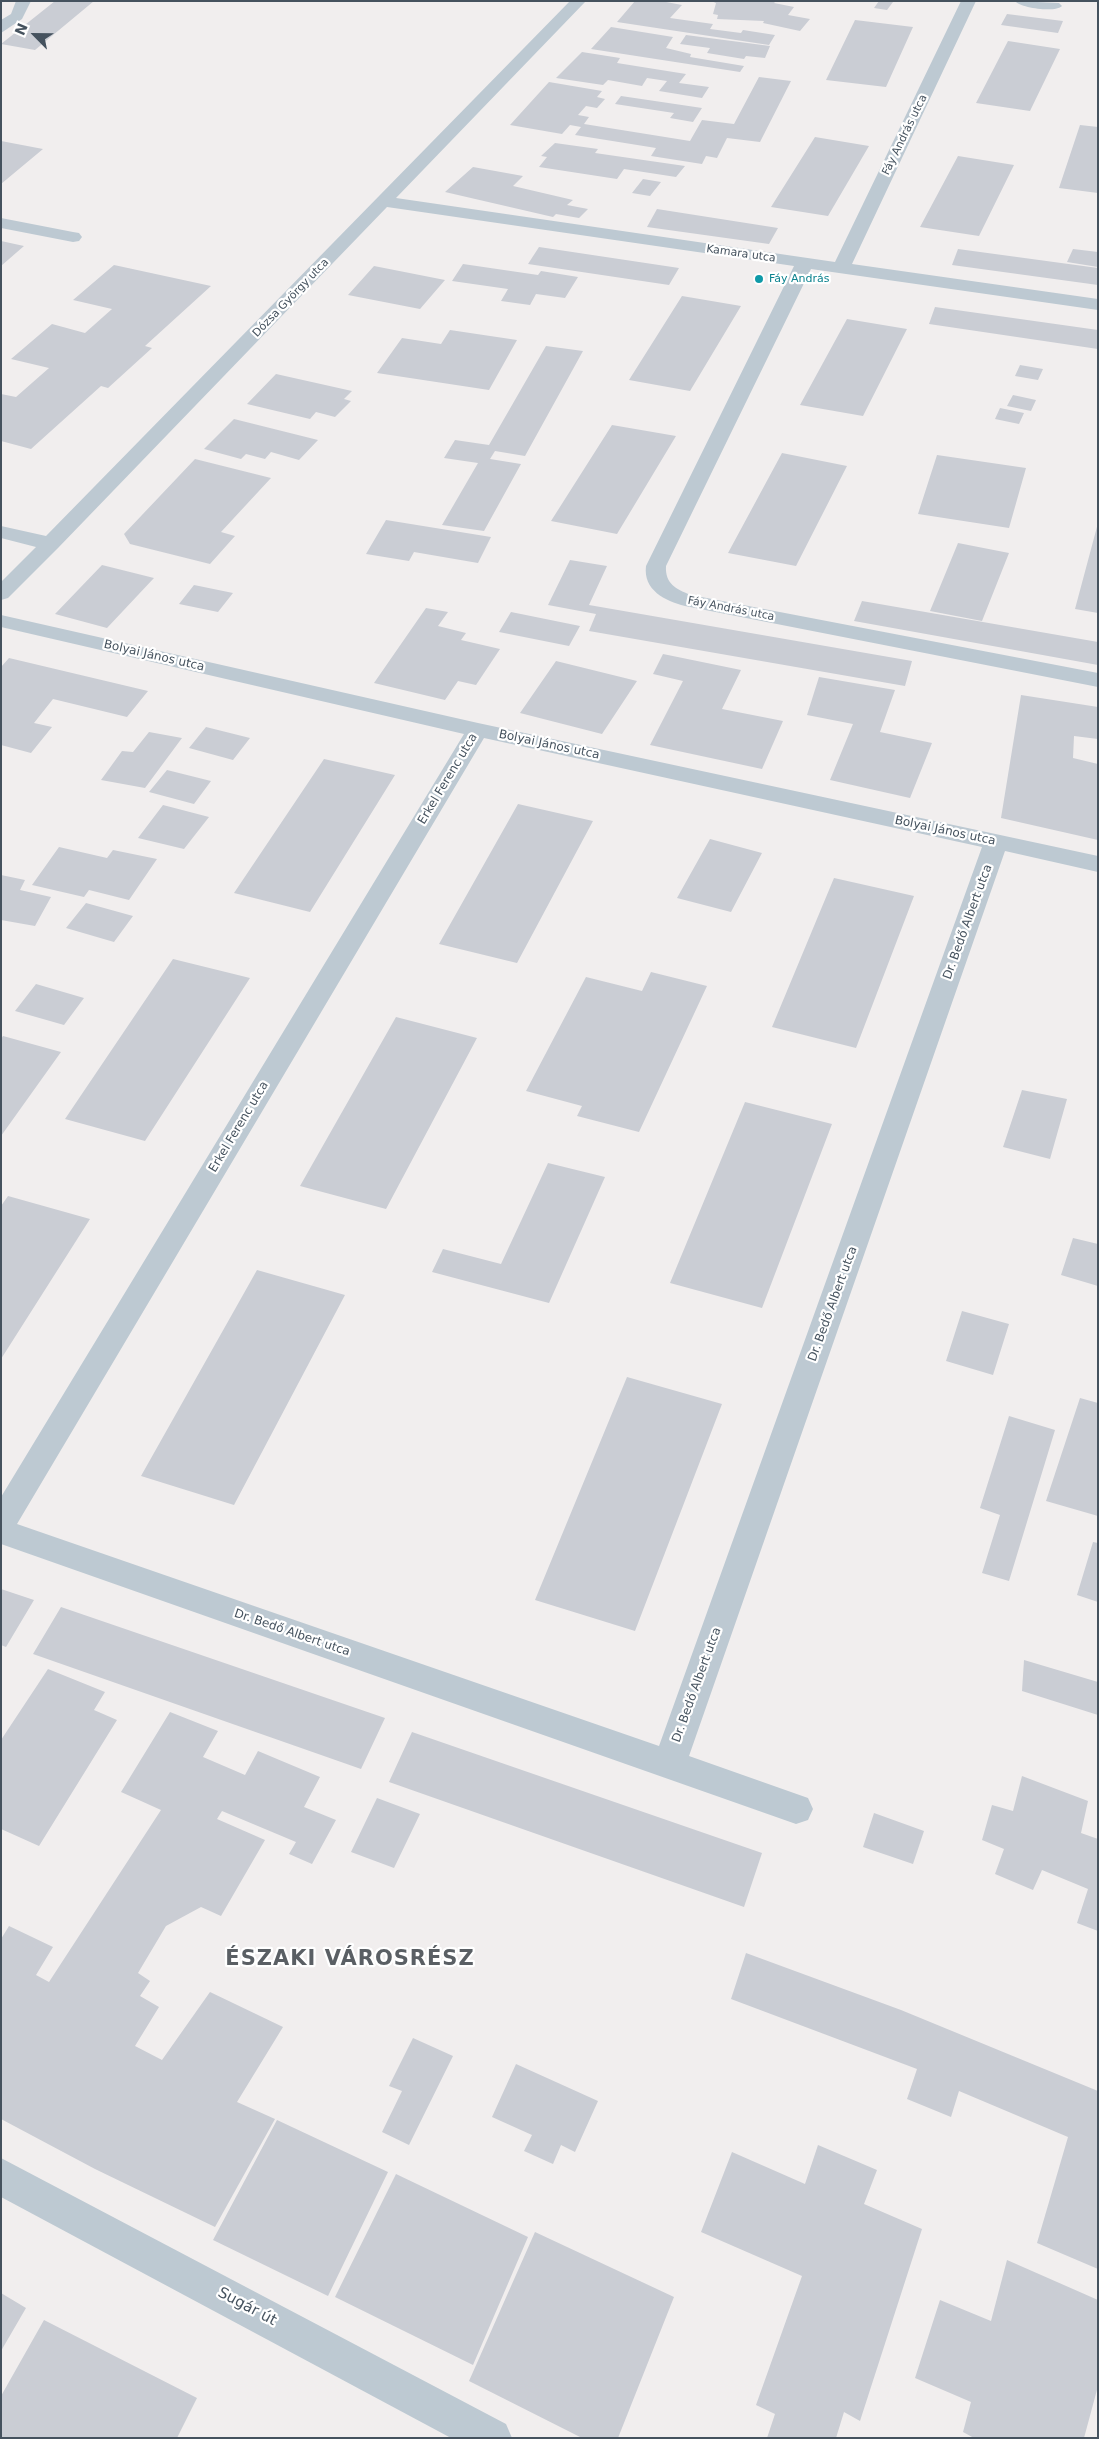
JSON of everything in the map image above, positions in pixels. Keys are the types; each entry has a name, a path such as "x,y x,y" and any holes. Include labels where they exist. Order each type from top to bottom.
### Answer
{"street":[{"path":"1,28 16,16 24,1"},
{"name":"Dózsa György utca","path":"1,594 579,1"},
{"name":"Fáy András utca","path":"841,268 969,1"},
{"path":"1022,1 1054,6"},
{"name":"Kamara utca","path":"385,202 1098,305"},
{"path":"1,223 73,237"},
{"name":"Fáy András utca","path":"805,263 656,566 655,578 658,583 666,591 685,600 1098,680"},
{"path":"1,532 51,544"},
{"name":"Bolyai János utca","path":"1,621 478,730 1098,864"},
{"name":"Erkel Ferenc utca","path":"1,1524 478,730"},
{"name":"Dr. Bedő Albert utca","path":"669,1765 996,842"},
{"name":"Dr. Bedő Albert utca","path":"1,1531 796,1809"},
{"name":"Sugár út","path":"1,2177 492,2438"}],"building":[{"path":"55,1 94,1 35,50 1,44"},
{"path":"635,1 661,1 682,5 670,18 713,24 710,29 741,33 743,30 775,35 769,45 617,22"},
{"path":"711,1 775,2 794,7 788,15 810,19 800,31 763,23 764,21 717,19 718,15 713,14 716,3"},
{"path":"879,1 893,2 887,10 874,8"},
{"path":"1007,14 1063,21 1058,33 1001,25"},
{"path":"855,20 913,27 886,87 826,80"},
{"path":"611,27 673,37 666,48 691,54 690,57 744,66 740,72 591,49"},
{"path":"686,35 770,46 765,58 746,56 744,59 707,53 710,48 680,44"},
{"path":"1008,41 1060,49 1030,111 976,103"},
{"path":"582,52 620,58 617,63 686,74 679,83 709,87 702,98 659,91 667,81 647,78 642,86 608,80 603,85 556,78"},
{"path":"759,77 791,81 760,142 727,138 717,158 706,156 702,164 651,156 656,148 575,135 581,127 570,125 562,134 510,125 549,82 602,91 597,97 605,99 597,108 586,106 578,115 589,117 584,124 690,141 702,120 734,124"},
{"path":"621,96 702,108 693,122 670,118 674,113 615,104"},
{"path":"1080,125 1098,127 1098,193 1059,188"},
{"path":"815,137 869,146 828,216 771,207"},
{"path":"1,141 43,149 1,184"},
{"path":"555,143 598,149 595,153 685,166 676,177 624,169 617,179 539,167 547,157 541,156"},
{"path":"958,156 1014,165 979,236 920,227"},
{"path":"473,167 523,176 513,186 573,200 567,205 588,209 579,218 556,214 553,217 445,192"},
{"path":"643,179 661,182 650,196 632,193"},
{"path":"657,209 778,228 769,244 647,227"},
{"path":"1,241 24,246 1,266"},
{"path":"539,247 679,268 669,285 528,264"},
{"path":"958,249 1098,268 1098,285 952,265"},
{"path":"1073,249 1098,252 1098,267 1067,262"},
{"path":"463,264 538,275 541,271 578,277 565,298 536,294 530,305 501,301 508,289 452,281"},
{"path":"114,265 211,286 145,346 152,348 108,388 101,386 31,449 1,441 1,394 16,397 49,368 11,359 52,324 85,333 112,309 73,300"},
{"path":"374,266 445,280 420,309 348,295"},
{"path":"682,296 741,306 690,391 629,380"},
{"path":"935,307 1098,330 1098,349 929,324"},
{"path":"847,319 907,329 863,416 800,405"},
{"path":"450,330 517,340 489,390 377,373 402,338 441,344"},
{"path":"546,346 583,351 525,456 495,451 490,459 521,464 484,531 442,525 478,463 444,458 455,440 489,445"},
{"path":"1020,365 1043,369 1038,380 1015,376"},
{"path":"276,374 352,391 344,399 351,401 335,417 316,412 310,419 247,404"},
{"path":"1013,395 1036,400 1031,411 1007,406"},
{"path":"1000,408 1024,413 1019,424 995,419"},
{"path":"234,419 318,440 299,460 271,452 265,459 246,454 241,459 204,449"},
{"path":"612,425 676,436 617,534 551,521"},
{"path":"782,453 847,466 796,566 728,553"},
{"path":"937,455 1026,468 1009,528 918,514"},
{"path":"195,459 271,478 221,532 235,536 210,564 130,544 124,534"},
{"path":"386,520 491,537 478,563 414,552 409,561 366,554"},
{"path":"1098,523 1098,613 1075,609"},
{"path":"958,543 1009,553 982,621 930,611"},
{"path":"570,560 607,566 589,605 912,661 905,686 589,631 596,614 548,605"},
{"path":"102,565 154,578 107,628 55,614"},
{"path":"194,585 233,593 218,612 179,604"},
{"path":"862,601 1098,642 1098,665 854,621"},
{"path":"426,608 448,612 438,626 466,633 461,640 500,649 476,685 458,681 445,700 374,683"},
{"path":"511,612 580,626 569,646 499,632"},
{"path":"663,654 741,670 722,709 783,721 762,769 650,745 683,681 653,674"},
{"path":"9,658 148,691 127,717 53,699 34,723 52,727 31,753 1,745 1,667"},
{"path":"556,661 637,681 602,734 520,713"},
{"path":"819,677 895,690 880,732 932,743 910,798 830,780 853,724 807,715"},
{"path":"1021,695 1098,707 1098,739 1074,736 1073,758 1098,764 1098,840 1001,818"},
{"path":"206,727 250,738 233,760 189,748"},
{"path":"149,732 182,738 145,788 101,780 122,751 133,752"},
{"path":"324,759 395,775 310,912 234,893"},
{"path":"167,770 211,781 194,804 149,792"},
{"path":"518,804 593,821 517,963 439,944"},
{"path":"163,805 209,817 184,849 138,838"},
{"path":"710,839 762,853 731,912 677,898"},
{"path":"59,847 107,858 113,850 157,859 129,900 89,890 84,897 32,885"},
{"path":"1,875 25,880 20,890 51,897 35,926 1,920"},
{"path":"834,878 914,896 856,1048 772,1027"},
{"path":"86,903 133,916 114,942 66,928"},
{"path":"173,959 250,978 145,1141 65,1119"},
{"path":"651,972 707,986 639,1132 577,1116 582,1106 526,1091 586,977 642,991"},
{"path":"36,984 84,998 64,1025 15,1011"},
{"path":"396,1017 477,1038 386,1209 300,1186"},
{"path":"3,1036 61,1052 1,1136 1,1039"},
{"path":"1022,1090 1067,1099 1050,1159 1003,1147"},
{"path":"745,1102 832,1124 762,1308 670,1283"},
{"path":"548,1163 605,1177 549,1303 432,1272 443,1249 501,1264"},
{"path":"8,1196 90,1219 1,1359 1,1206"},
{"path":"1073,1238 1098,1244 1098,1286 1061,1275"},
{"path":"257,1270 345,1295 234,1505 141,1476"},
{"path":"962,1311 1009,1324 993,1375 946,1361"},
{"path":"627,1377 722,1404 635,1631 535,1600"},
{"path":"1080,1398 1098,1403 1098,1516 1046,1501"},
{"path":"1009,1416 1055,1430 1009,1581 982,1573 1000,1515 980,1508"},
{"path":"1093,1542 1098,1543 1098,1602 1077,1595"},
{"path":"1,1589 34,1600 6,1647 1,1645"},
{"path":"61,1607 385,1718 361,1769 33,1654"},
{"path":"1024,1660 1098,1682 1098,1715 1022,1691"},
{"path":"48,1669 105,1692 94,1710 117,1720 39,1846 1,1829 1,1740"},
{"path":"170,1712 218,1731 203,1757 245,1775 258,1751 320,1777 304,1807 336,1820 312,1864 289,1854 296,1842 222,1811 217,1819 265,1840 221,1916 201,1907 166,1926 138,1973 150,1981 140,1996 159,2007 135,2046 162,2060 210,1992 283,2027 237,2102 275,2119 215,2227 95,2169 1,2119 1,1939 9,1926 53,1947 36,1975 49,1982 161,1810 121,1792"},
{"path":"412,1732 762,1853 744,1907 389,1782"},
{"path":"1022,1776 1088,1801 1081,1833 1098,1839 1098,1931 1077,1923 1088,1889 1042,1870 1033,1890 995,1874 1004,1849 982,1840 992,1805 1013,1811"},
{"path":"377,1798 420,1814 394,1868 351,1852"},
{"path":"874,1813 924,1831 913,1864 863,1847"},
{"path":"746,1953 901,2010 1098,2091 1098,2269 1037,2243 1068,2137 959,2091 951,2117 907,2099 917,2069 731,1999"},
{"path":"413,2038 453,2056 409,2145 382,2132 402,2091 389,2086"},
{"path":"516,2064 598,2101 575,2152 561,2145 553,2164 524,2151 532,2135 492,2117"},
{"path":"277,2120 388,2172 328,2296 213,2240"},
{"path":"818,2145 877,2170 864,2204 922,2229 860,2421 844,2412 836,2438 767,2438 775,2414 756,2405 802,2276 701,2232 732,2152 805,2184"},
{"path":"396,2174 528,2237 473,2365 335,2297"},
{"path":"535,2232 674,2297 618,2438 582,2438 469,2381"},
{"path":"1007,2260 1098,2300 1098,2386 1084,2438 974,2438 963,2432 971,2402 915,2378 940,2300 991,2321"},
{"path":"1,2293 26,2308 1,2351"},
{"path":"44,2320 197,2398 177,2438 1,2438 1,2396"}],"place":[{"name":"Fáy András","path":"759,279"}],"district":[{"name":"ÉSZAKI VÁROSRÉSZ","path":"350,1960"}]}
